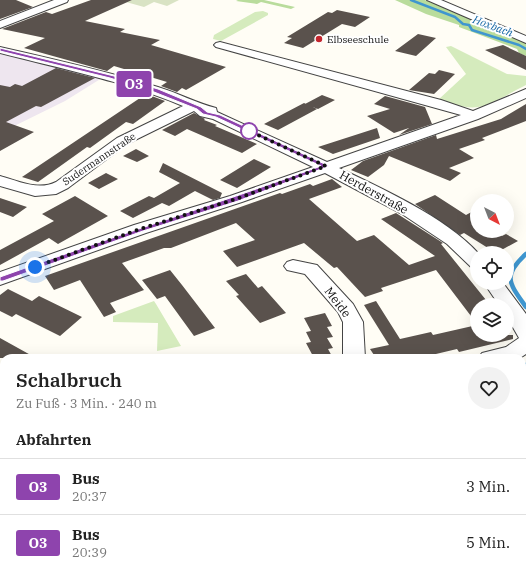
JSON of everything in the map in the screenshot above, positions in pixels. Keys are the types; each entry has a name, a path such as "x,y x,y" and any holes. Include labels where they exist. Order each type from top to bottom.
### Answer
{"street":[{"path":"0,25 63,0"},
{"path":"432,0 526,40"},
{"path":"220,45 436,103 473,116"},
{"name":"Herderstraße","path":"0,50 112,77 156,90 197,107 205,113 218,116 326,166 380,194 430,224 464,248 470,255"},
{"path":"0,279 140,229 236,199 326,166 473,116 507,103 526,93"},
{"name":"Sudermannstraße","path":"0,181 35,191 50,191 62,185 129,137 197,107"},
{"name":"Meide","path":"293,266 312,269 346,309 353,322 354,354"},
{"path":"498,290 524,328"},
{"path":"507,354 512,353 526,343"}],"shaded area":[{"path":"0,54 102,78 65,101 0,133"}],"green space":[{"path":"132,0 179,0 167,6 154,2 144,7 126,2"},
{"path":"264,0 295,7 291,9 261,2 257,4 236,1"},
{"path":"395,0 425,0 526,43 526,56 519,53 517,49 459,27 459,25 426,14"},
{"path":"263,11 268,13 268,15 221,41 213,39 214,35 255,12"},
{"path":"451,46 507,74 526,76 526,85 496,101 478,107 463,106 438,100 466,74 446,47"},
{"path":"154,301 181,346 157,351 158,323 113,322 113,316"}],"building":[{"path":"0,0 16,0 33,7 0,19"},
{"path":"91,0 132,0 85,21 125,29 120,32 160,40 151,45 226,67 186,90 182,88 177,92 161,86 167,82 114,66 107,71 24,48 45,38 2,29 46,12 52,14"},
{"path":"337,10 370,17 355,27 342,24 303,48 284,43 292,38 287,37 328,12 332,13"},
{"path":"418,34 436,38 416,56 395,51"},
{"path":"503,45 526,56 526,70 485,50"},
{"path":"56,68 95,78 41,107 36,106 6,122 34,132 0,151 0,85 10,87 15,84 22,86"},
{"path":"439,70 455,74 434,94 409,90 429,73 435,74"},
{"path":"149,95 165,101 133,124 126,122 90,148 87,147 38,182 22,177 140,98 143,99"},
{"path":"322,95 335,100 318,109 305,104"},
{"path":"385,96 425,107 432,124 399,135 409,128 394,133 367,116 390,109 374,104"},
{"path":"304,103 317,109 278,130 264,124"},
{"path":"526,104 526,121 482,138 485,140 459,149 474,158 449,168 461,173 450,181 389,156 384,165 368,177 351,170 363,161 436,135 437,139 501,119"},
{"path":"194,113 205,119 204,120 217,125 215,126 257,144 242,153 187,129 175,136 162,130"},
{"path":"377,128 380,138 333,154 318,147"},
{"path":"136,149 149,156 137,162 123,156"},
{"path":"254,159 271,167 237,188 220,180"},
{"path":"163,163 222,193 220,198 213,200 195,191 169,206 162,203 133,218 120,211 149,196 154,198 180,183 159,172"},
{"path":"106,173 118,179 99,189 88,183"},
{"path":"332,179 342,187 309,199 357,241 374,235 409,265 435,256 381,219 396,213 443,243 441,244 470,280 470,290 478,290 484,298 470,298 470,315 436,270 381,288 383,291 365,297 337,267 334,268 304,243 237,267 223,251 255,240 236,223 171,248 164,248 122,263 144,290 110,303 116,312 104,317 80,280 54,290 45,276 280,193 282,194 310,184 313,186"},
{"path":"435,195 466,215 470,213 470,237 464,233 460,235 415,204"},
{"path":"75,196 108,216 58,244 49,238 0,265 0,250 54,221 42,214"},
{"path":"0,198 27,207 13,217 0,212"},
{"path":"472,238 513,238 518,241 509,246 485,246"},
{"path":"170,270 215,328 194,336 165,296 157,299 142,280"},
{"path":"246,274 258,288 262,286 286,313 260,323 236,296 239,295 226,281"},
{"path":"8,289 32,301 39,296 82,317 60,336 16,314 12,317 0,311 0,295"},
{"path":"376,301 400,339 431,332 433,335 470,327 470,342 501,342 459,352 457,349 436,354 373,354 370,349 389,345 364,305"},
{"path":"325,313 332,326 327,327 333,337 327,338 333,348 328,349 331,354 312,354 306,343 311,342 306,332 311,331 304,318"},
{"path":"0,338 29,354 0,354"}],"waterway":[{"name":"Hoxbach","path":"411,0 455,17 463,24 469,25 472,30 519,45 526,49"},
{"name":"Hoxbach","path":"526,254 513,268 511,274 512,285 515,292 526,307"}],"bus line":[{"name":"O3","path":"0,50 112,77 156,90 199,108 209,115 218,116 326,166 236,199 140,229 0,279"}],"place":[{"name":"Elbseeschule","path":"319,39"}],"route":[{"path":"35,267 140,229 285,182 326,166 249,131"}]}
